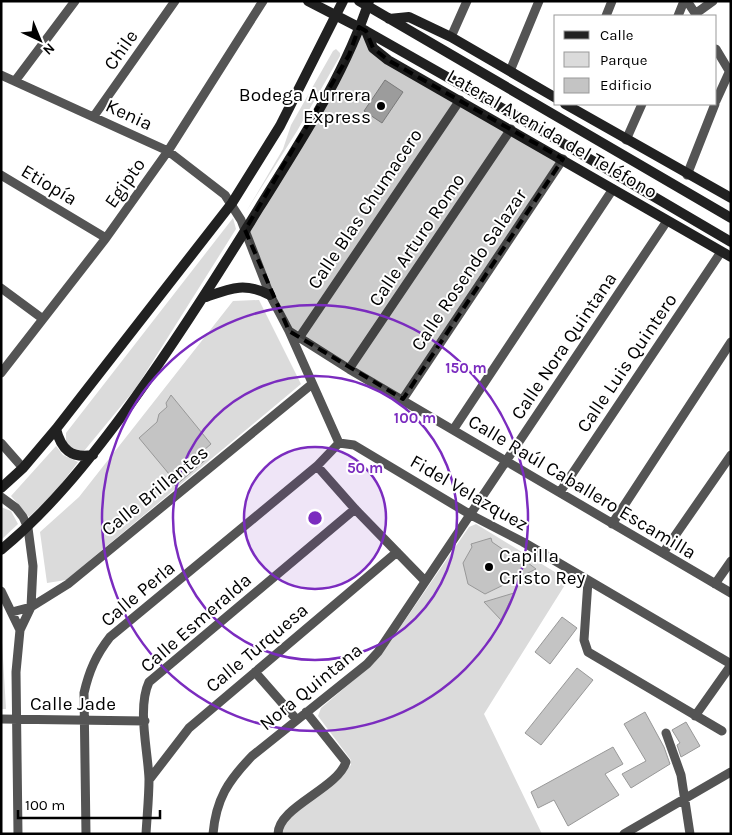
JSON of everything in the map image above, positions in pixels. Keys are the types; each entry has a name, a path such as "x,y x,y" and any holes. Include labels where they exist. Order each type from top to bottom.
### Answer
{"main road":[{"path":"308,1 335,17 362,29 542,131 731,242"},
{"path":"1,488 23,468 56,429 232,203 280,126 342,3"},
{"path":"1,550 28,528 93,455 169,353 206,297 300,141 362,29 366,5 731,218"},
{"name":"Lateral Avenida del Teléfono","path":"389,19 409,17 451,37 554,97"},
{"name":"Lateral Avenida del Teléfono","path":"362,29 374,48 388,60 731,257"},
{"path":"526,100 534,86"},
{"name":"Lateral Avenida del Teléfono","path":"570,105 626,140 731,198"},
{"path":"535,143 542,131"},
{"path":"206,297 229,289 244,287 257,288 270,295"},
{"path":"56,429 61,445 66,451 73,455 93,455"}],"street":[{"path":"15,81 75,1"},
{"name":"Chile","path":"94,116 175,1"},
{"name":"Egipto","path":"1,373 106,238 168,151 263,1"},
{"path":"451,37 467,1"},
{"path":"510,71 539,1"},
{"path":"606,15 612,1"},
{"path":"679,15 686,1 696,15 713,1"},
{"path":"717,51 730,71 717,98"},
{"name":"Kenia","path":"1,75 168,151 216,186 232,203"},
{"name":"Calle Blas Chumacero","path":"299,338 460,100"},
{"path":"626,140 642,105"},
{"path":"687,175 714,105"},
{"name":"Calle Arturo Romo","path":"349,368 511,129"},
{"name":"Calle Rosendo Salazar","path":"403,399 562,160"},
{"name":"Etiopía","path":"1,175 106,238"},
{"path":"453,430 613,189"},
{"path":"232,203 245,230 270,295 289,330 339,443"},
{"name":"Calle Nora Quintana","path":"471,515 667,221"},
{"name":"Calle Luis Quintero","path":"560,492 721,252"},
{"path":"1,288 44,319"},
{"name":"Calle Raúl Caballero Escamilla","path":"289,330 299,338 453,430 731,593"},
{"path":"612,524 731,342"},
{"name":"Calle Brillantes","path":"12,612 31,608 68,584 312,384"},
{"path":"1,443 23,468"},
{"name":"Calle Perla","path":"86,834 84,693 89,670 99,651 110,637 317,466 339,443"},
{"name":"Fidel Velazquez","path":"339,443 354,445 471,515 522,542 731,664"},
{"path":"663,554 731,454"},
{"path":"317,466 355,509 425,581"},
{"path":"1,497 16,508 28,528 33,566 31,608 20,630 16,672 18,834"},
{"name":"Calle Esmeralda","path":"146,834 149,780 145,721 146,690 154,677 355,509"},
{"name":"Nora Quintana","path":"213,834 215,812 225,788 237,772 252,756 367,664 378,652 471,515"},
{"name":"Calle Turquesa","path":"149,780 188,728 397,552"},
{"path":"715,584 731,561"},
{"path":"588,581 584,640 588,652 722,731"},
{"path":"1,591 20,630"},
{"path":"695,716 731,664"},
{"path":"255,672 297,720"},
{"path":"278,834 282,822 337,776 346,762 306,712"},
{"name":"Calle Jade","path":"1,719 84,718 145,721"},
{"path":"666,734 681,775 690,834"},
{"path":"624,834 731,772"}],"highlighted area":[{"path":"359,27 366,31 373,48 388,60 563,159 403,399 289,331 245,230 349,55"}],"green space":[{"path":"336,49 340,56 297,131 246,212 283,149 291,125 333,51"},
{"path":"233,218 236,229 136,388 84,451 77,452 66,443 66,433"},
{"path":"259,300 301,384 66,580 47,583 40,532 79,497 233,301"},
{"path":"56,446 63,455 78,462 56,491 29,517 11,496"},
{"path":"1,507 11,511 18,524 1,540"},
{"path":"476,524 568,580 484,714 542,834 281,834 284,824 291,817 351,765 351,760 318,716 321,708 368,668 386,648 469,527"},
{"path":"1,625 6,709 1,709"}],"building":[{"path":"385,80 403,92 382,123 364,111"},
{"path":"171,395 211,444 204,450 209,457 175,486 167,477 169,474 139,438 157,422 159,414 167,407 166,403"},
{"name":"Capilla Cristo Rey","path":"491,538 492,542 517,559 515,553 536,569 485,594 468,584 463,563 472,547 471,544"},
{"path":"514,593 501,620 484,602"},
{"path":"562,617 577,628 550,664 535,652"},
{"path":"577,668 593,680 541,745 525,733"},
{"path":"645,712 664,747 670,764 631,788 622,774 646,761 624,724"},
{"path":"686,722 700,746 681,757 677,745 680,743 672,730"},
{"path":"613,747 623,764 605,774 619,795 568,826 554,800 538,808 531,792"}],"place":[{"name":"Bodega Aurrera Express","path":"381,106"},
{"name":"Capilla Cristo Rey","path":"489,567"}]}
